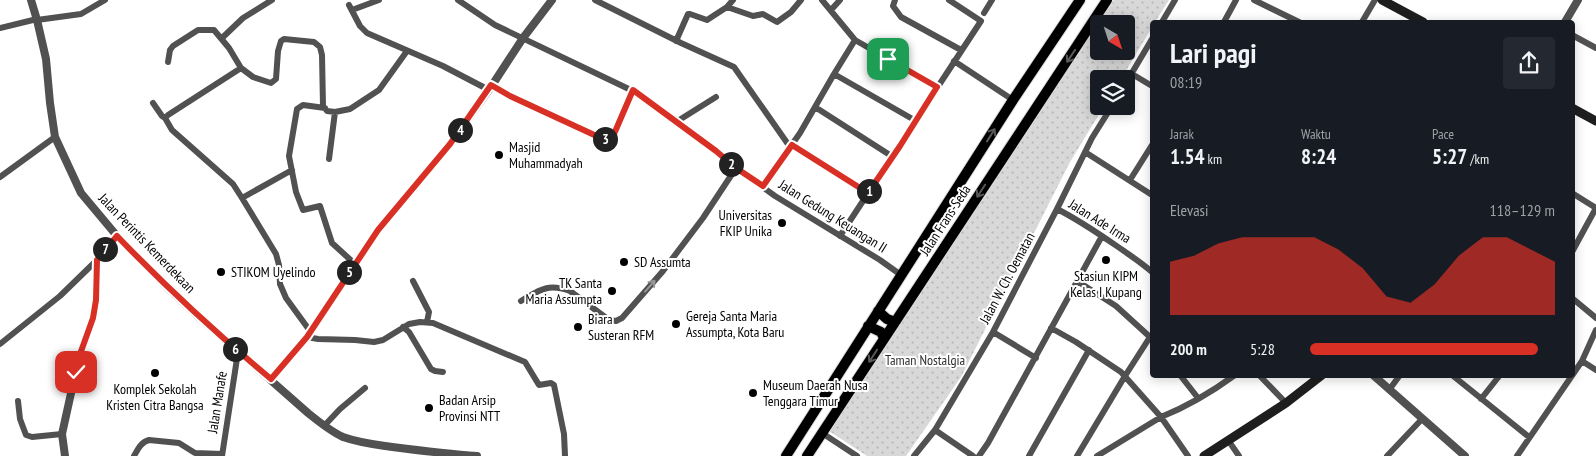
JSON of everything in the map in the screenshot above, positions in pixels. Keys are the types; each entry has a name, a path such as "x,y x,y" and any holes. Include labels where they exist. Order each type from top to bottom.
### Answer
{"main road":[{"name":"Jalan Frans-Seda","path":"786,456 1012,100 1080,0"},
{"name":"Jalan Frans-Seda","path":"807,456 1107,0"},
{"path":"1382,0 1419,20"},
{"path":"1575,110 1596,121"},
{"path":"878,311 887,319 895,322"},
{"path":"868,326 881,332 884,338"},
{"path":"1204,456 1286,403 1318,378"}],"street":[{"name":"Jalan Perintis Kemerdekaan","path":"31,0 46,59 55,137 81,193 117,236 152,272 238,352 324,426 344,438 408,449 477,456"},
{"path":"0,28 37,19 81,14 106,0"},
{"path":"222,38 244,18 272,0"},
{"path":"380,0 350,7 360,26 367,33 603,139 608,139 614,134 633,90"},
{"name":"Jalan Gedung Keuangan II","path":"458,0 495,25 633,90 776,196 880,260 900,275"},
{"path":"271,379 309,334 378,230 450,144 523,38 552,0"},
{"path":"595,0 676,41 734,67 791,146 868,193"},
{"path":"676,41 688,14 706,20 727,7 733,0"},
{"path":"727,7 753,16 763,14 779,22 802,0"},
{"path":"822,0 855,40 937,87"},
{"path":"830,10 840,0"},
{"path":"895,0 893,6 901,17 961,50"},
{"path":"840,236 981,21 949,0"},
{"path":"984,13 992,0"},
{"path":"1163,20 1175,0"},
{"path":"1225,20 1236,0"},
{"path":"1254,0 1295,20"},
{"path":"1363,20 1375,0"},
{"path":"1566,20 1578,0"},
{"path":"168,62 170,50 174,46 198,30 214,30 230,48 241,68 253,77 271,83 276,79 281,41 284,39 314,42 320,47 322,55 323,103 325,108"},
{"path":"1575,37 1596,48"},
{"path":"763,186 791,146 855,40"},
{"path":"1134,70 1150,42"},
{"path":"355,264 332,243 321,207 304,211 296,192 289,149 295,129 297,109 303,105 325,108 327,111 334,112 350,110 379,90 407,51"},
{"path":"954,61 1012,100"},
{"path":"165,118 241,68"},
{"path":"834,74 916,121"},
{"path":"1135,76 1150,85"},
{"path":"676,122 716,97"},
{"path":"153,103 172,130 233,184 276,254 279,265 280,284 286,298 309,334 318,339 374,342 383,340 414,322 427,322 522,361 527,365 540,385 551,383 554,385 564,434 565,456"},
{"path":"815,107 893,157"},
{"path":"329,159 334,112"},
{"name":"Jalan W. Ch. Oematan","path":"914,456 935,430 992,332 1085,152 1107,115"},
{"path":"0,177 55,137"},
{"path":"1130,180 1150,148"},
{"path":"1085,152 1150,194"},
{"path":"521,301 542,289 564,289 570,291 609,320 616,321 622,318 663,271 703,218 736,168"},
{"path":"242,198 292,170"},
{"path":"1575,195 1596,208 1575,246"},
{"name":"Jalan Ade Irma","path":"1057,209 1080,221 1150,270"},
{"path":"0,344 60,296 97,260 117,236"},
{"path":"978,456 988,443 1036,358 1102,236"},
{"path":"65,456 62,434 79,357 93,318 96,300 97,260"},
{"path":"413,281 429,312 427,322"},
{"path":"1077,281 1116,306 1150,336"},
{"path":"1575,300 1596,318"},
{"path":"403,327 432,369 443,372"},
{"path":"1051,328 1089,350 1125,376 1161,417 1188,456"},
{"path":"1575,371 1582,361 1596,330"},
{"path":"992,332 1036,358"},
{"path":"1077,456 1125,376 1150,341"},
{"path":"1029,456 1089,350"},
{"name":"Jalan Manafe","path":"222,455 238,352"},
{"path":"1582,361 1596,370"},
{"path":"1182,378 1198,398"},
{"path":"1097,456 1230,378"},
{"path":"1262,378 1286,403"},
{"path":"1376,378 1462,455"},
{"path":"1390,390 1398,378"},
{"path":"1456,378 1530,437"},
{"path":"1481,399 1498,378"},
{"path":"1516,456 1570,378"},
{"path":"324,426 340,409 365,388"},
{"path":"18,401 20,419 26,435 62,434"},
{"path":"1387,456 1422,419"},
{"path":"935,430 973,456"},
{"path":"822,433 857,456"},
{"path":"134,456 141,444 149,440 179,443 195,453 222,455"},
{"path":"1228,440 1238,456"}],"green space":[{"name":"Taman Nostalgia","path":"1114,0 1169,0 1156,20 1150,20 1150,30 1135,56 1135,15 1104,15"},
{"name":"Taman Nostalgia","path":"1090,36 1090,60 1132,60 1126,70 1090,70 1090,115 1099,115 1070,162 961,377 906,456 867,456 829,431"}],"place":[{"name":"Masjid Muhammadyah","path":"499,155"},
{"name":"Universitas FKIP Unika","path":"782,223"},
{"name":"Stasiun KIPM Kelas I Kupang","path":"1106,260"},
{"name":"SD Assumta","path":"624,262"},
{"name":"STIKOM Uyelindo","path":"221,272"},
{"name":"TK Santa Maria Assumpta","path":"612,291"},
{"name":"Gereja Santa Maria Assumpta, Kota Baru","path":"676,324"},
{"name":"Biara Susteran RFM","path":"578,327"},
{"name":"Komplek Sekolah Kristen Citra Bangsa","path":"155,373"},
{"name":"Museum Daerah Nusa Tenggara Timur","path":"753,393"},
{"name":"Badan Arsip Provinsi NTT","path":"429,408"}],"route":[{"path":"76,372 79,357 92,325 96,300 97,260 117,236 200,318 271,379 307,337 378,230 450,144 491,85 510,96 603,139 608,139 614,134 633,90 736,168 763,186 792,145 868,193 937,87 888,59"}]}
